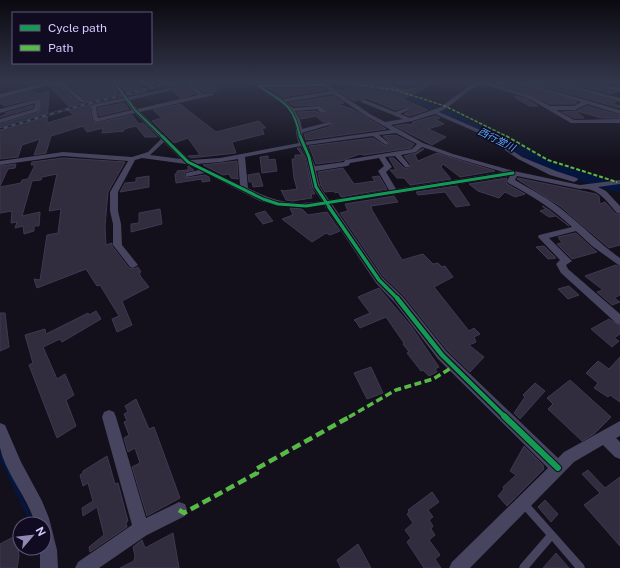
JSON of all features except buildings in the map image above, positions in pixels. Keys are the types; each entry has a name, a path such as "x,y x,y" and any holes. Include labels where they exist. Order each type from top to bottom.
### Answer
{"street":[{"path":"0,121 37,110 37,109"},
{"path":"94,109 96,120 148,109"},
{"path":"135,109 188,162 244,190 278,204 306,206 514,173"},
{"path":"305,109 292,110 297,120 298,132 312,168 316,187 379,280 399,300 442,355 558,468"},
{"path":"320,109 323,112"},
{"path":"358,109 421,144 451,155 514,173 580,187 617,183"},
{"path":"381,109 409,120"},
{"path":"395,114 407,109"},
{"path":"384,124 409,120 440,109"},
{"path":"551,109 573,122 620,121"},
{"path":"608,109 620,112"},
{"path":"434,111 485,134 507,150 539,167 592,186 603,193 620,210"},
{"path":"359,119 368,115"},
{"path":"142,156 188,162 220,160 241,155 397,131 410,124 409,120"},
{"path":"298,132 329,124"},
{"path":"375,134 386,143"},
{"path":"0,163 63,154 132,159 150,153 165,138"},
{"path":"312,168 347,164 347,161 414,151 421,144"},
{"path":"396,153 407,166"},
{"path":"241,155 244,190"},
{"path":"380,155 388,167 382,171 394,192"},
{"path":"132,159 114,192 114,211 117,224 118,245 133,265"},
{"path":"189,175 205,171"},
{"path":"514,173 511,181 538,196 620,263"},
{"path":"578,228 542,236 566,261 561,264 564,271 620,320"},
{"path":"109,417 141,529"},
{"path":"458,568 569,457 620,428"},
{"path":"0,430 12,461 32,497 40,516"},
{"path":"605,437 620,452"},
{"path":"84,568 141,529 180,510"},
{"path":"49,556 49,568"}],"lane":[{"path":"523,503 581,568"},
{"path":"523,568 552,535"}],"waterway":[{"name":"西行堂川","path":"434,109 454,116 547,164 620,189"},
{"path":"0,455 29,516"}],"railway":[{"path":"0,129 69,109"}],"marked path":[{"path":"450,109 497,131 548,160 617,182"},
{"path":"179,510 184,513 257,473 256,469 396,390 433,379 453,367"}],"cycle path":[{"path":"134,109 188,162 263,199 278,204 306,206 513,173"},
{"path":"290,109 297,120 300,138 309,157 316,187 379,280 399,300 442,355 558,468"}]}
